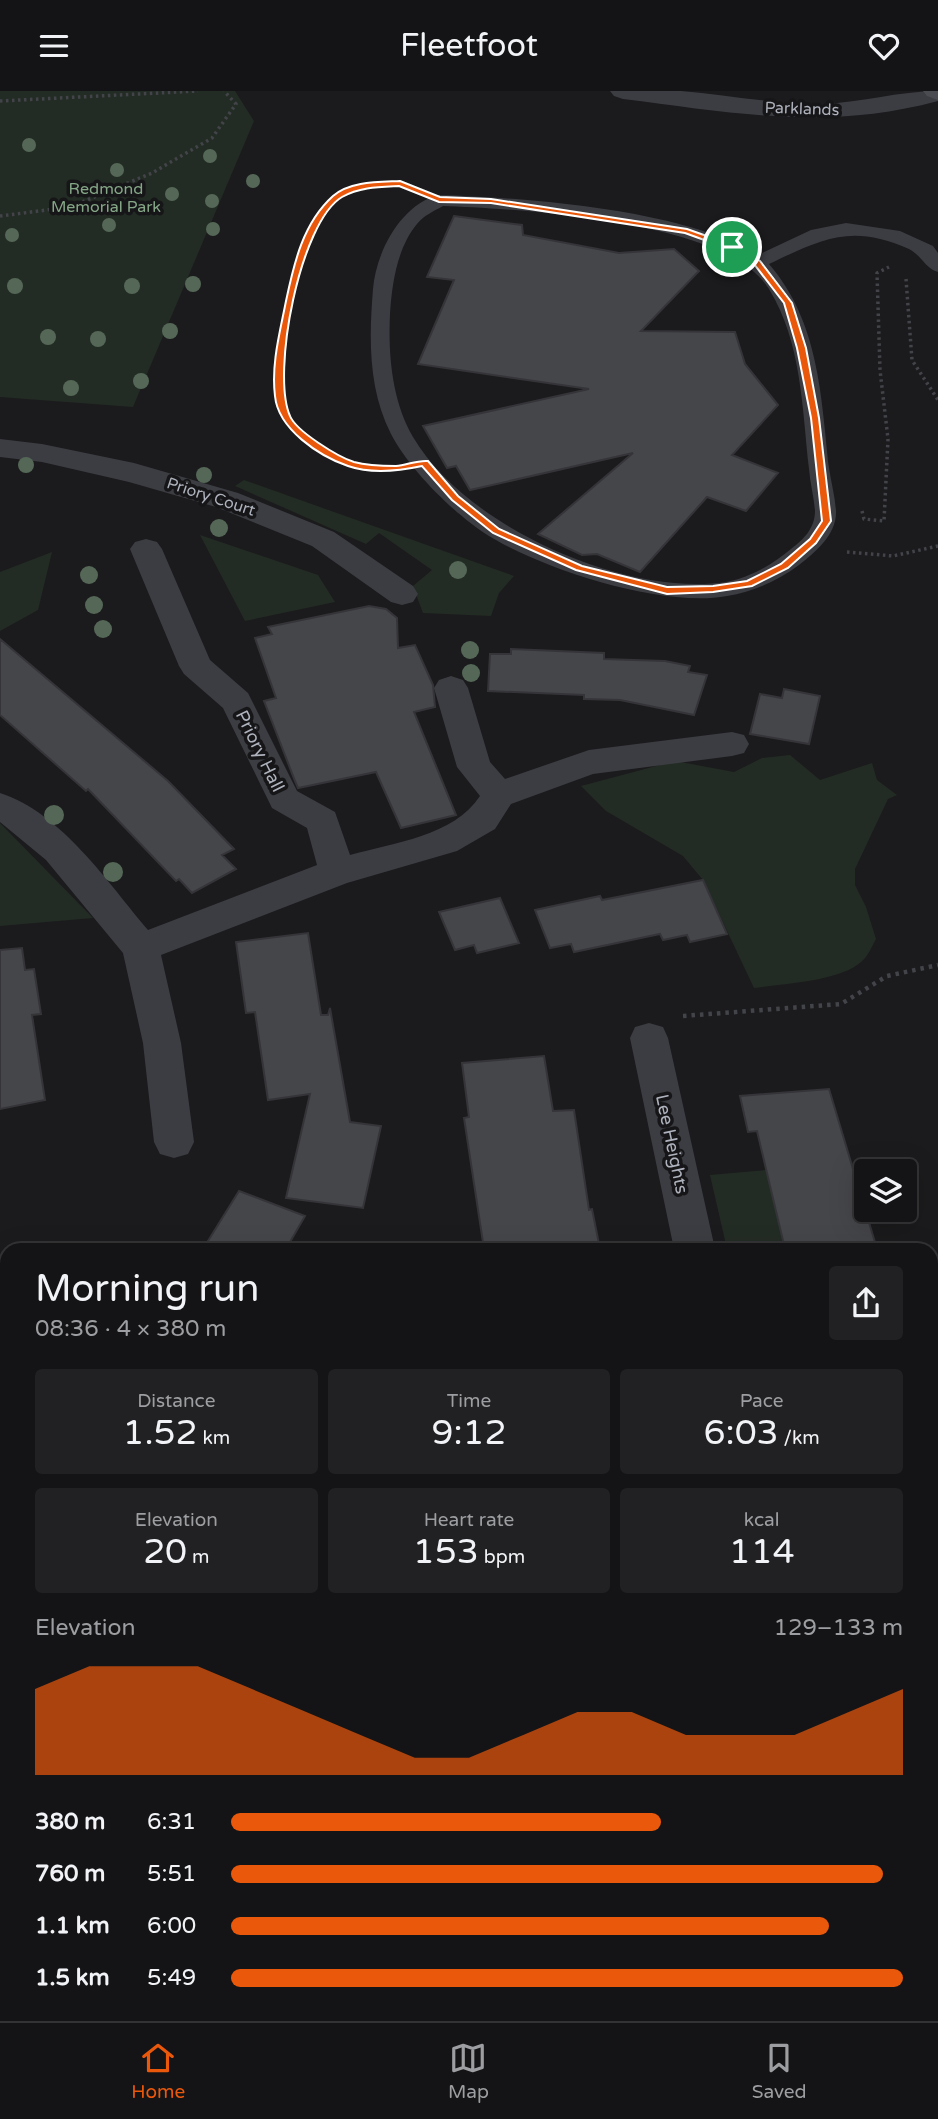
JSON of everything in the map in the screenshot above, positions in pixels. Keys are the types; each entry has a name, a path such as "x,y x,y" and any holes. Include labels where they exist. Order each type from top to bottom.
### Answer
{"street":[{"name":"Parklands","path":"623,91 824,114 907,104 937,92"},
{"name":"Priory Court","path":"0,448 43,453 134,473 228,500 323,539 402,594"},
{"name":"Priory Hall","path":"146,549 196,666 236,702 284,799 323,821 337,872"},
{"path":"451,688 474,767 499,795"},
{"path":"141,948 337,872 444,842 483,820 499,795 589,762 732,744"},
{"path":"0,806 13,812 53,846 141,948 162,1043 174,1142"},
{"name":"Lee Heights","path":"649,1038 694,1243"}],"lane":[{"path":"439,200 491,201 690,225 757,262 788,303 817,389 815,418 826,521 813,541 785,566 749,584 667,591 579,568 496,531 455,498 402,437 383,379 381,316 385,275 409,221 439,200"},
{"path":"757,262 818,234 846,229 893,235 926,250 938,266"}],"path":[{"path":"0,101 198,91"},
{"path":"0,216 70,207 152,173 212,138 236,104 224,91"},
{"path":"424,463 396,468 352,464 320,448 287,421 279,398 279,353 296,271 312,227 338,196 365,185 400,183 439,200"},
{"path":"819,469 855,480 864,519 884,521 888,439 880,370 877,273 890,266 897,268"},
{"path":"905,270 912,361 938,400"},
{"path":"813,541 878,558 912,556 938,546"},
{"path":"649,1038 683,1015 841,1004 887,976 938,965"}],"green space":[{"name":"Redmond Memorial Park","path":"0,91 235,91 254,121 133,407 0,397"},
{"path":"244,480 514,576 499,593 491,616 423,613 413,586 432,570 379,533 366,544 235,486"},
{"path":"200,535 318,575 335,602 245,621"},
{"path":"52,552 38,610 0,631 0,572"},
{"path":"790,755 820,780 872,763 877,780 897,795 888,799 855,869 855,885 866,907 876,939 863,960 839,974 810,981 754,988 703,880 683,856 606,811 581,786 675,761 734,772 762,758"},
{"path":"0,823 93,918 0,926"},
{"path":"766,1170 784,1243 726,1243 710,1175"}],"building":[{"path":"454,216 522,225 523,235 619,253 674,249 699,271 641,331 735,332 745,364 778,405 732,455 778,473 746,511 707,497 640,572 597,554 582,555 538,534 633,453 470,490 456,466 447,468 423,426 589,389 418,364 454,280 427,277"},
{"path":"369,606 386,609 397,618 398,648 415,645 433,685 435,707 414,712 456,815 401,828 376,772 298,788 295,781 264,701 276,698 255,638 272,634 268,627"},
{"path":"0,639 168,781 234,849 222,855 236,869 192,893 179,879 176,881 88,789 86,791 0,715"},
{"path":"511,649 604,653 604,659 665,661 690,666 688,672 707,675 694,715 620,700 584,699 584,695 488,691 490,654 511,654"},
{"path":"784,689 820,696 809,744 750,734 760,694 782,698"},
{"path":"703,880 727,934 690,942 687,935 663,940 660,934 574,952 571,944 550,948 535,910 600,896 602,900"},
{"path":"500,898 519,943 477,953 474,945 455,950 439,912"},
{"path":"308,933 321,1015 328,1015 330,1008 350,1122 381,1126 363,1208 286,1198 310,1094 268,1100 255,1012 246,1013 236,942"},
{"path":"22,948 25,970 34,969 41,1014 32,1015 45,1100 0,1109 0,950"},
{"path":"544,1056 553,1111 574,1110 589,1210 592,1209 599,1243 483,1243 464,1118 469,1117 462,1063"},
{"path":"829,1089 854,1172 854,1222 869,1222 875,1243 784,1243 757,1131 748,1132 740,1096"},
{"path":"239,1191 305,1216 289,1243 207,1243"}],"route":[{"path":"400,183 439,200 491,201 687,231 732,247 757,262 788,303 802,348 815,418 826,521 813,541 785,566 749,584 667,591 579,568 496,531 455,498 424,463 396,468 352,464 320,448 287,421 279,398 279,353 296,271 312,227 338,196 365,185 400,183"}]}
